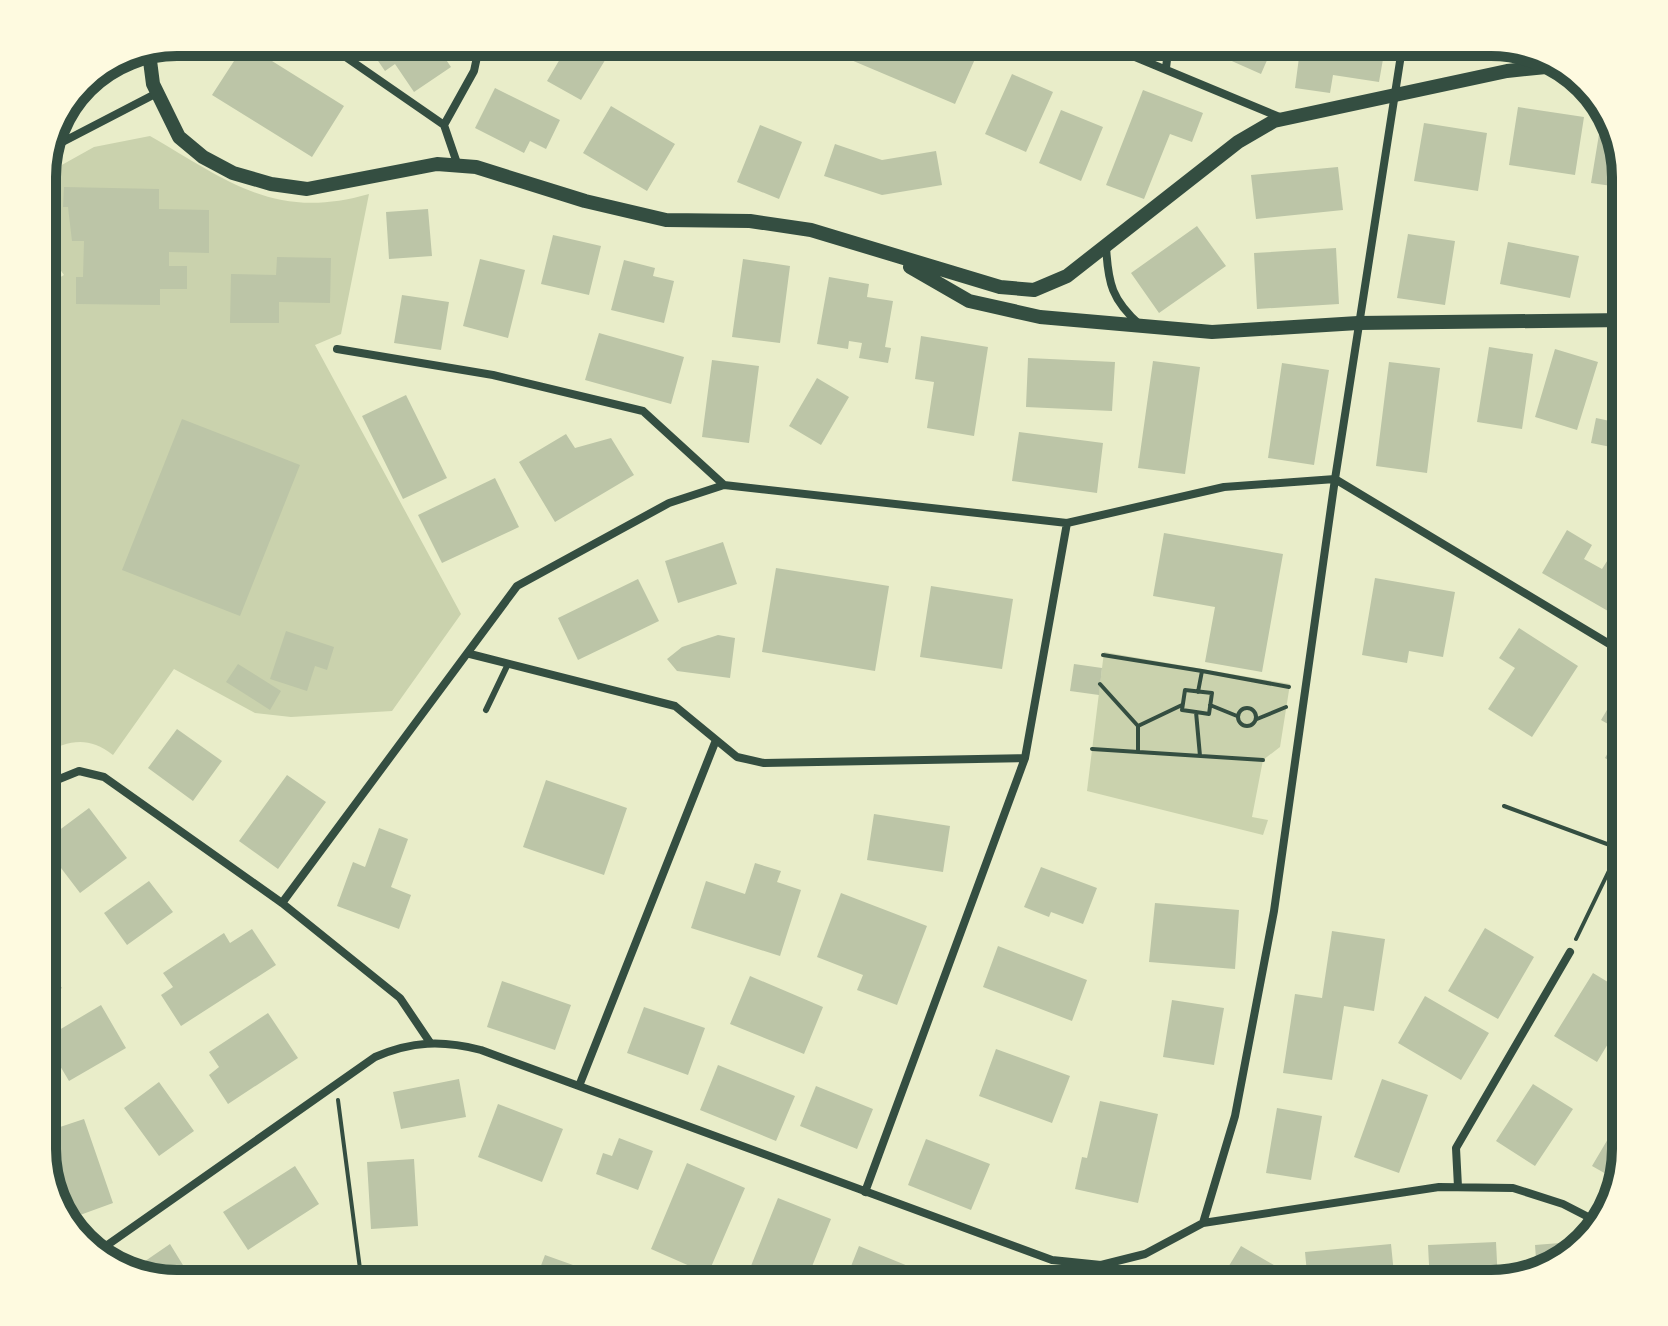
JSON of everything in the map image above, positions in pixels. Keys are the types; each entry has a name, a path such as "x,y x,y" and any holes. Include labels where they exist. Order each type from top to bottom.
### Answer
{"street":[{"path":"344,56 444,125 458,166"},
{"path":"1135,56 1283,118"},
{"path":"1166,68 1167,56"},
{"path":"1203,1223 1235,1116 1274,911 1358,323 1401,56"},
{"path":"444,125 474,71 477,57"},
{"path":"150,59 157,93 179,137 203,157 233,173 271,184 307,189 437,164 476,167 585,201 666,220 750,221 811,230 1000,287 1034,290 1067,276 1238,142 1283,118 1507,71 1542,67"},
{"path":"61,143 157,93"},
{"path":"1106,246 1108,279 1120,308 1141,326"},
{"path":"892,256 969,301 1040,317 1141,326 1212,332 1358,323 1612,320"},
{"path":"337,349 493,375 643,411 724,485"},
{"path":"282,903 470,654 517,586 669,503 724,485 1067,523 1224,487 1335,479 1612,646"},
{"path":"865,1192 1025,758 1067,523"},
{"path":"470,654 675,706 698,721 737,757 764,763 1025,758"},
{"path":"579,1086 716,740"},
{"path":"56,780 79,771 104,777 282,903 400,998 429,1041"},
{"path":"1458,1187 1456,1148 1570,952"},
{"path":"106,1246 375,1057 402,1045 429,1041 481,1050 1052,1260 1101,1265 1145,1254 1203,1223 1439,1187 1513,1188 1563,1204 1590,1218"}],"lane":[{"path":"486,710 508,664"}],"path":[{"path":"1103,655 1289,687"},
{"path":"1198,692 1202,671"},
{"path":"1100,684 1138,726 1138,752"},
{"path":"1185,690 1198,692 1212,693 1209,714 1182,710 1185,690"},
{"path":"1138,726 1182,705"},
{"path":"1210,705 1238,717 1245,726 1286,707"},
{"path":"1238,717 1240,711 1248,708 1254,710 1257,719"},
{"path":"1196,712 1200,756"},
{"path":"1092,749 1263,760"},
{"path":"1504,806 1612,846"},
{"path":"1570,952 1612,871"},
{"path":"338,1097 360,1270"}],"green space":[{"path":"150,136 229,181 279,199 306,203 369,194 341,334 315,345 461,614 392,711 291,717 255,713 174,669 113,755 95,745 79,742 56,748 56,280 64,275 56,264 56,169 94,147"},
{"path":"1104,652 1290,684 1280,747 1263,760 1252,817 1268,820 1263,835 1087,791"}],"building":[{"path":"237,56 264,56 344,106 312,157 212,95"},
{"path":"375,56 444,56 451,67 414,92 395,64 385,71"},
{"path":"562,56 608,56 581,100 547,81"},
{"path":"968,56 975,59 955,104 844,57"},
{"path":"1220,56 1269,56 1261,74"},
{"path":"1299,56 1384,56 1379,82 1333,75 1330,93 1295,88"},
{"path":"1012,74 1053,92 1026,152 985,134"},
{"path":"495,88 560,120 546,149 530,141 524,153 475,128"},
{"path":"1143,90 1203,113 1192,142 1170,134 1144,199 1106,185"},
{"path":"611,106 675,144 647,191 583,153"},
{"path":"1518,107 1584,117 1575,175 1509,165"},
{"path":"1061,110 1103,127 1081,181 1039,163"},
{"path":"1424,123 1487,133 1478,191 1414,181"},
{"path":"760,125 802,142 779,199 737,182"},
{"path":"1600,127 1610,154 1612,186 1591,183"},
{"path":"835,144 882,160 936,151 942,185 882,195 824,176"},
{"path":"1338,167 1343,210 1256,219 1251,175"},
{"path":"64,187 159,189 159,209 209,210 209,253 169,252 169,266 187,266 187,289 160,289 160,305 76,304 76,277 83,277 84,241 72,241 68,207 63,207"},
{"path":"428,209 432,256 389,259 386,212"},
{"path":"1197,226 1226,266 1159,313 1131,273"},
{"path":"1408,234 1455,241 1445,305 1397,298"},
{"path":"553,235 601,246 589,295 541,284"},
{"path":"1508,242 1579,256 1570,298 1500,284"},
{"path":"1336,248 1339,304 1257,309 1254,253"},
{"path":"277,257 331,258 330,303 279,302 279,323 230,323 231,274 276,275"},
{"path":"480,259 525,270 508,338 463,326"},
{"path":"743,259 790,266 780,343 732,337"},
{"path":"624,260 655,268 653,276 674,281 664,323 611,310"},
{"path":"829,277 869,284 867,297 893,301 885,347 891,348 888,363 859,358 862,343 849,341 848,349 817,344"},
{"path":"402,295 449,302 441,350 394,343"},
{"path":"599,333 684,357 671,404 585,380"},
{"path":"921,336 988,347 974,436 927,428 934,382 915,379"},
{"path":"1489,347 1533,354 1522,429 1477,422"},
{"path":"1555,349 1598,362 1577,430 1535,417"},
{"path":"1028,358 1115,362 1112,411 1026,407"},
{"path":"712,360 759,366 749,443 702,437"},
{"path":"1153,361 1200,367 1185,474 1138,468"},
{"path":"1389,362 1440,368 1427,473 1376,466"},
{"path":"1282,363 1329,370 1314,465 1268,458"},
{"path":"817,378 849,397 821,445 789,426"},
{"path":"406,395 447,478 403,499 362,416"},
{"path":"1612,412 1612,447 1591,443 1596,418 1610,421"},
{"path":"182,419 300,465 240,616 122,570"},
{"path":"1019,432 1103,443 1097,493 1012,481"},
{"path":"566,434 575,448 611,438 634,475 555,522 519,462"},
{"path":"495,478 519,527 442,563 418,515"},
{"path":"1567,530 1592,545 1584,559 1602,569 1609,558 1612,560 1612,604 1608,611 1542,573"},
{"path":"1164,533 1283,554 1262,672 1205,662 1215,607 1153,596"},
{"path":"723,542 737,584 678,603 665,561"},
{"path":"776,568 889,586 875,671 762,652"},
{"path":"1375,578 1455,592 1443,657 1409,651 1407,663 1362,655"},
{"path":"638,579 659,621 578,660 558,618"},
{"path":"931,586 1013,599 1002,669 920,657"},
{"path":"1519,628 1578,666 1532,737 1488,709 1515,668 1499,658"},
{"path":"286,631 334,647 327,670 315,666 307,691 270,679"},
{"path":"718,635 735,638 730,678 677,671 667,659 682,647"},
{"path":"238,664 281,691 270,710 226,682"},
{"path":"1074,664 1102,668 1099,695 1070,691"},
{"path":"1612,702 1612,726 1601,720"},
{"path":"177,729 222,761 193,801 148,768"},
{"path":"1612,745 1612,762 1605,758"},
{"path":"287,775 326,802 278,869 239,841"},
{"path":"546,780 627,808 604,875 523,847"},
{"path":"89,808 127,858 80,893 56,861 56,833"},
{"path":"874,814 950,826 943,872 867,860"},
{"path":"379,828 408,839 391,887 411,895 399,929 337,906 353,862 365,867"},
{"path":"755,863 781,871 777,882 801,890 780,956 691,928 706,881 745,894"},
{"path":"1041,867 1097,888 1083,924 1051,912 1049,917 1024,907"},
{"path":"149,881 173,912 127,945 104,913"},
{"path":"841,893 927,926 897,1005 857,990 863,975 817,957"},
{"path":"1155,903 1239,910 1235,969 1149,962"},
{"path":"1485,928 1534,957 1498,1019 1448,991"},
{"path":"252,929 276,965 181,1026 161,995 173,987 163,973 224,933 230,943"},
{"path":"1332,931 1385,939 1374,1011 1344,1006 1332,1080 1283,1073 1295,994 1322,998"},
{"path":"998,946 1087,980 1072,1021 983,987"},
{"path":"1593,973 1612,985 1612,1037 1597,1062 1554,1036"},
{"path":"750,976 823,1007 804,1054 730,1024"},
{"path":"502,981 571,1005 555,1050 487,1027"},
{"path":"1425,996 1489,1033 1461,1080 1398,1043"},
{"path":"1172,1000 1224,1008 1214,1065 1163,1057"},
{"path":"101,1005 126,1048 69,1081 56,1059 56,1032"},
{"path":"644,1007 705,1028 688,1075 627,1053"},
{"path":"268,1013 298,1058 228,1104 209,1075 219,1067 209,1052"},
{"path":"996,1049 1070,1076 1052,1123 979,1096"},
{"path":"718,1065 795,1096 776,1141 700,1110"},
{"path":"459,1079 466,1117 401,1129 393,1092"},
{"path":"1382,1079 1428,1095 1399,1173 1354,1157"},
{"path":"159,1082 194,1131 159,1156 124,1108"},
{"path":"1533,1084 1573,1109 1535,1166 1496,1141"},
{"path":"816,1086 873,1109 857,1149 800,1126"},
{"path":"1100,1101 1158,1114 1138,1203 1075,1189 1082,1157 1087,1158"},
{"path":"498,1104 563,1129 542,1182 478,1157"},
{"path":"1277,1108 1322,1116 1311,1180 1266,1173"},
{"path":"84,1119 113,1203 77,1216 60,1180 56,1128"},
{"path":"1612,1132 1609,1176 1592,1166"},
{"path":"619,1138 653,1151 638,1190 596,1174 603,1153 612,1156"},
{"path":"926,1139 990,1164 971,1210 908,1185"},
{"path":"414,1159 418,1226 371,1229 367,1162"},
{"path":"687,1163 745,1188 710,1270 699,1270 651,1249"},
{"path":"295,1166 319,1204 248,1250 223,1212"},
{"path":"778,1198 831,1219 811,1270 749,1270"},
{"path":"1496,1242 1497,1269 1429,1270 1428,1245"},
{"path":"1560,1243 1560,1248 1536,1261 1535,1245"},
{"path":"170,1244 186,1270 154,1268 140,1265"},
{"path":"1391,1244 1394,1270 1307,1270 1305,1252"},
{"path":"859,1246 908,1266 906,1270 850,1270"},
{"path":"1241,1246 1279,1268 1278,1270 1226,1270"},
{"path":"545,1255 587,1270 539,1270"}]}
